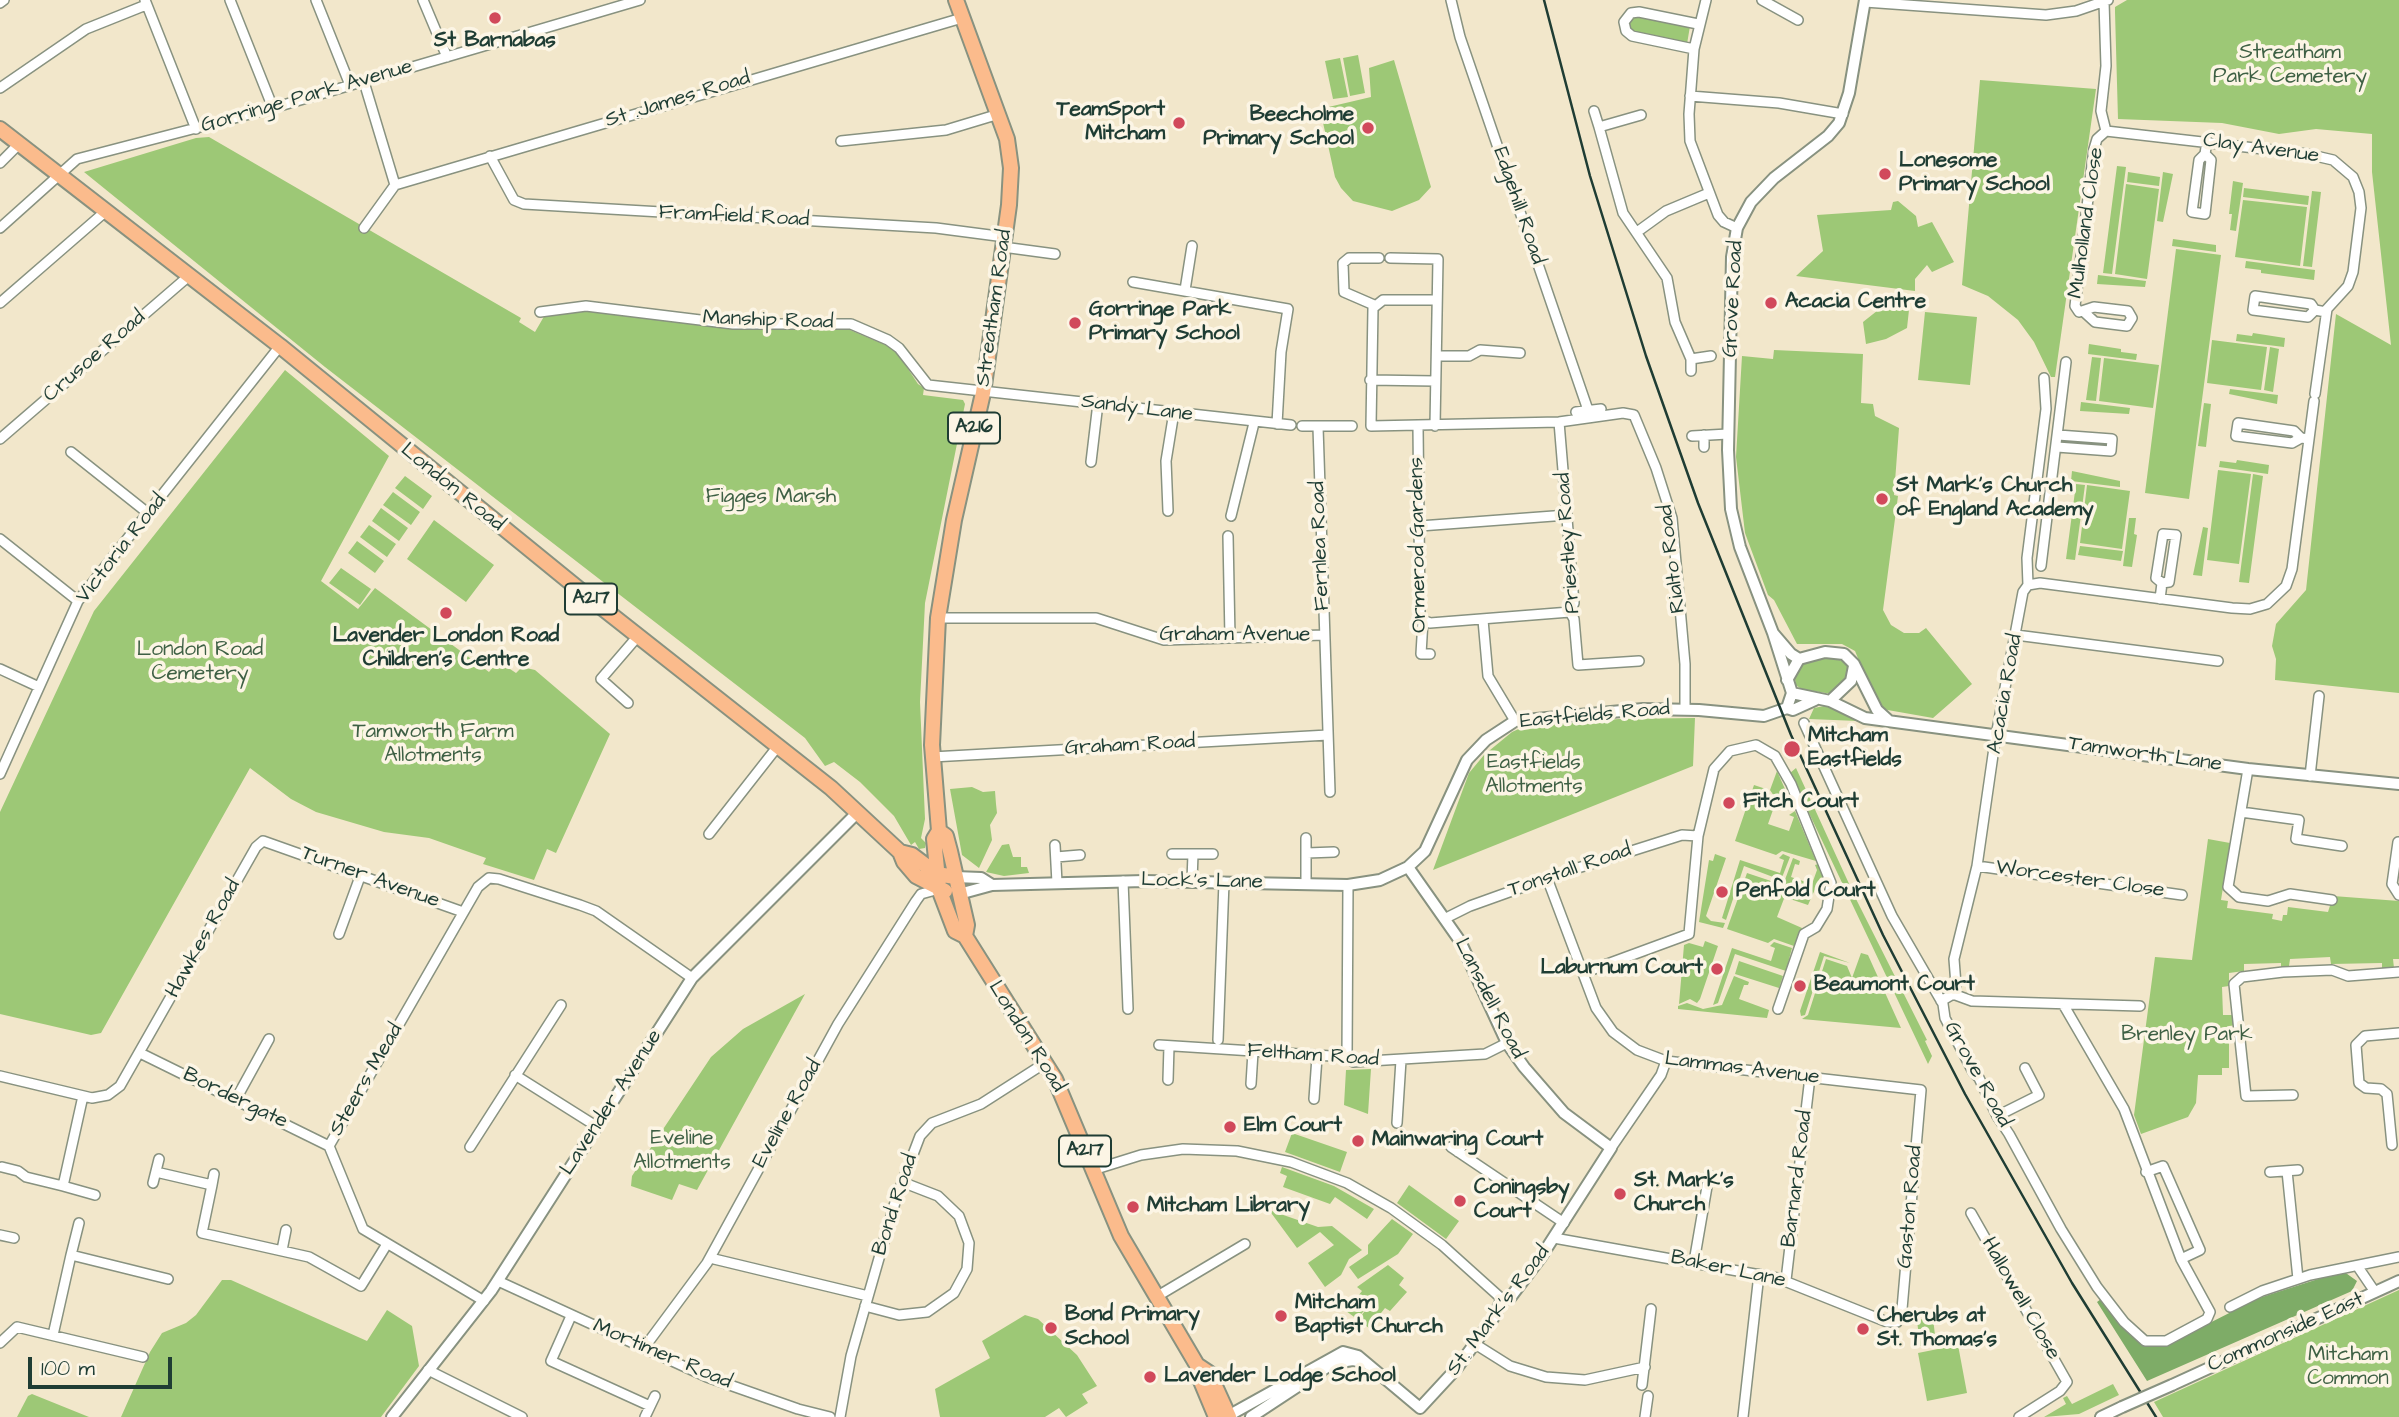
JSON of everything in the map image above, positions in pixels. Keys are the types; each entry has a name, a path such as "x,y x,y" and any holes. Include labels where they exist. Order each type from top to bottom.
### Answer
{"main road":[{"name":"Streatham Road","path":"938,881 934,839 939,831 932,757 938,618 1004,242 1010,159 999,114 956,0"},
{"name":"London Road","path":"0,129 280,346 778,746 858,812 900,852 912,855 938,881 953,928 965,936 1059,1087 1115,1224 1197,1365 1209,1373 1225,1417"},
{"name":"Streatham Road","path":"939,831 946,836 959,894"},
{"path":"938,881 955,877"},
{"path":"938,881 959,894"},
{"name":"London Road","path":"959,894 967,925 965,936"}],"street":[{"path":"230,0 273,108"},
{"path":"316,0 350,85"},
{"path":"423,0 447,57"},
{"name":"Gorringe Park Avenue","path":"0,228 77,159 273,108 640,0"},
{"name":"Edgehill Road","path":"1451,0 1460,37 1588,410"},
{"path":"1706,0 1694,48 1690,141 1720,218 1737,228"},
{"path":"1762,0 1798,20"},
{"path":"1865,1 2046,15 2076,11 2106,1 2106,66 2101,111 2106,131"},
{"name":"Grove Road","path":"1787,680 1735,528 1729,487 1731,270 1737,228 1746,208 1765,187 1828,136 1843,114 1865,1"},
{"path":"1,85 86,29 146,2 197,129"},
{"path":"1694,48 1632,36 1626,31 1624,22 1631,13 1639,12 1698,24"},
{"name":"St .James Road","path":"395,185 962,18"},
{"path":"364,82 395,185 364,228"},
{"path":"1690,96 1779,103 1843,114"},
{"path":"1594,111 1620,206 1667,278 1675,323 1691,359 1691,371"},
{"path":"841,141 946,130 999,114"},
{"path":"1599,127 1641,115"},
{"name":"Clay Avenue","path":"2106,131 2325,157 2339,163 2353,177 2361,202 2353,272 2348,286 2326,312"},
{"name":"Mulholland Close","path":"2084,312 2094,307 2128,311 2132,318 2127,326 2091,321 2084,312 2076,309 2075,302 2094,149 2097,139 2106,131"},
{"path":"2202,157 2211,160 2204,214 2192,212 2202,157 2207,141"},
{"path":"0,163 19,144"},
{"name":"Framfield Road","path":"490,156 514,200 524,204 936,228 1055,254"},
{"path":"1637,232 1666,211 1709,193"},
{"path":"0,303 106,211"},
{"path":"1185,290 1192,246"},
{"path":"1374,305 1344,292 1343,263 1349,258 1379,258"},
{"path":"1390,258 1438,259 1435,426"},
{"name":"Crusoe Road","path":"0,439 190,275"},
{"path":"1133,282 1288,309 1281,352 1277,424"},
{"path":"2028,585 2040,583 2250,609 2267,604 2281,592 2292,569 2305,439 2315,398 2326,312 2315,310 2311,304 2255,296 2253,310 2308,317 2315,310"},
{"path":"1437,300 1383,300 1374,305 1371,312 1371,426 1559,422 1603,412"},
{"name":"Manship Road","path":"540,312 586,306 733,324 851,324 900,348 924,383 978,392"},
{"name":"Victoria Road","path":"0,774 78,601 280,346"},
{"path":"1437,356 1469,356 1480,350 1520,353"},
{"path":"1691,359 1711,356"},
{"path":"2041,566 2067,362"},
{"name":"Acacia Road","path":"1953,994 1956,985 1954,959 1977,866 2023,592 2028,585 2027,558 2046,409 2044,378"},
{"path":"1370,380 1435,381"},
{"name":"Sandy Lane","path":"978,392 1291,425"},
{"path":"1091,462 1098,403"},
{"path":"1168,511 1167,453 1174,412"},
{"path":"1576,412 1603,412"},
{"name":"Rialto Road","path":"1603,412 1634,415 1656,468 1672,518 1685,664 1685,709"},
{"name":"Priestley Road","path":"1559,422 1574,603 1570,612 1574,619 1578,664 1639,661"},
{"path":"1231,516 1254,423"},
{"path":"2238,423 2294,431 2305,439 2292,443 2236,436 2238,423"},
{"path":"1302,426 1352,426"},
{"name":"Ormerod Gardens","path":"1418,426 1420,615 1423,620 1421,654 1430,654"},
{"name":"Fernlea Road","path":"1318,427 1330,792"},
{"path":"1692,436 1728,434"},
{"path":"1704,435 1704,447"},
{"path":"2043,436 2057,440 2111,451 2112,439 2057,440"},
{"path":"71,452 149,514"},
{"path":"1420,526 1567,515"},
{"path":"2163,534 2176,535 2169,582 2162,583 2156,578 2163,534"},
{"path":"1228,536 1230,638"},
{"path":"0,539 78,601"},
{"path":"2160,599 2162,583"},
{"path":"1423,620 1430,623 1570,612"},
{"name":"Graham Avenue","path":"938,618 1096,618 1164,640 1324,635"},
{"path":"1483,620 1488,676 1515,720"},
{"name":"Grove Road","path":"1773,633 1791,654 1799,659"},
{"path":"2017,635 2218,661"},
{"path":"628,704 601,679 638,636"},
{"path":"1815,700 1793,710 1787,708 1792,693 1787,680 1799,659 1832,652 1844,654 1854,664 1877,710 1891,722"},
{"path":"1792,693 1798,692 1815,700 1830,701 1851,681 1854,664"},
{"path":"0,669 39,687"},
{"path":"2311,776 2319,696"},
{"name":"Tamworth Lane","path":"1830,701 1865,718 1891,722 2248,769 2399,784"},
{"name":"Eastfields Road","path":"1408,867 1433,838 1467,760 1493,734 1515,720 1608,711 1685,709 1760,717 1787,708"},
{"name":"Grove Road","path":"1804,723 1887,906 1941,1001 1945,1018 1989,1096 1997,1116 2086,1271 2135,1332 2150,1342 2161,1342 2198,1324 2210,1312 2181,1259"},
{"name":"Graham Road","path":"932,757 1328,735"},
{"path":"1583,973 1684,939 1691,928 1698,836 1714,769 1720,759 1737,748 1751,745 1772,754 1804,811 1830,883 1827,909 1816,927 1804,934 1778,1009"},
{"path":"709,834 778,746"},
{"path":"2248,769 2228,887 2235,896 2268,901 2290,894 2332,900"},
{"path":"2241,811 2299,820 2296,839 2342,846"},
{"name":"Lavender Avenue","path":"392,1417 498,1281 692,978 858,812"},
{"name":"Tonstall Road","path":"1446,918 1470,906 1547,878 1682,835 1698,836"},
{"path":"1306,838 1306,884"},
{"name":"Hawkes Road","path":"140,1053 256,847 266,841 278,844"},
{"path":"2398,842 2392,884 2399,895"},
{"name":"Turner Avenue","path":"278,844 463,912"},
{"path":"1055,845 1057,883"},
{"path":"1307,853 1334,852"},
{"path":"1172,854 1213,854"},
{"path":"1056,857 1080,855"},
{"path":"1192,881 1193,855"},
{"name":"Worcester Close","path":"1977,866 2182,895"},
{"name":"Lock's Lane","path":"959,894 992,885 1123,881 1348,885 1380,880 1408,867"},
{"name":"Lansdell Road","path":"1408,867 1446,918 1472,965 1507,1043 1554,1103 1611,1149"},
{"path":"339,934 361,874"},
{"name":"Lock's Lane","path":"955,877 981,878 992,885"},
{"name":"Steers Mead","path":"484,1301 387,1244 361,1225 329,1146 478,887 489,878 499,879 580,905 596,912 692,978"},
{"name":"Lammas Avenue","path":"1547,878 1596,1008 1613,1032 1637,1050 1666,1061 1921,1090"},
{"name":"Eveline Road","path":"644,1348 710,1258 838,1024 921,894 938,881"},
{"path":"1123,881 1128,1009"},
{"path":"1218,1040 1224,882"},
{"path":"1347,1057 1348,885"},
{"path":"2293,1095 2246,1096 2235,984 2242,977 2283,972 2332,970 2348,976 2399,972"},
{"path":"1941,1001 1953,994 1972,1001 2140,1006"},
{"path":"2063,1004 2124,1110 2146,1172 2181,1259 2200,1250 2163,1166 2146,1172"},
{"path":"470,1147 561,1005"},
{"path":"2392,1145 2388,1094 2381,1089 2366,1088 2359,1083 2356,1045 2365,1036 2399,1034"},
{"path":"236,1099 269,1039"},
{"name":"Feltham Road","path":"1168,1080 1164,1045 1347,1057 1353,1062 1485,1054 1507,1043"},
{"path":"1251,1084 1253,1052"},
{"path":"0,1076 98,1098 114,1091 140,1053"},
{"name":"Bordergate","path":"140,1053 329,1146"},
{"path":"1314,1098 1317,1057"},
{"path":"1397,1123 1401,1060"},
{"path":"1611,1149 1661,1075 1666,1061"},
{"name":"Bond Road","path":"840,1417 851,1356 902,1182 926,1127 982,1104 1045,1063"},
{"path":"1997,1116 2039,1095 2025,1068"},
{"path":"515,1075 596,1126"},
{"name":"Barnard Road","path":"1786,1280 1810,1077"},
{"name":"Gaston Road","path":"1897,1322 1902,1309 1921,1090"},
{"path":"63,1186 83,1096"},
{"path":"1457,1147 1564,1223"},
{"path":"1093,1170 1141,1155 1206,1148 1252,1153 1303,1166 1347,1183 1391,1208 1441,1245 1502,1299"},
{"name":"St. Mark's Road","path":"1225,1417 1333,1355 1353,1353 1420,1408 1434,1395 1475,1344 1494,1317 1502,1299 1510,1298 1554,1238 1611,1149"},
{"path":"153,1183 159,1159"},
{"path":"2,1167 18,1171 26,1177 95,1195"},
{"path":"2270,1172 2298,1170"},
{"path":"2287,1171 2298,1279"},
{"path":"156,1172 212,1185"},
{"path":"214,1174 197,1232 282,1250 321,1262 360,1286 387,1244"},
{"path":"1694,1262 1709,1175"},
{"path":"710,1258 867,1301 899,1315 927,1312 954,1293 967,1269 969,1243 959,1216 938,1196 902,1182"},
{"name":"Hallowell Close","path":"1971,1213 2066,1379 2067,1385 2019,1417"},
{"path":"53,1335 79,1223"},
{"path":"282,1250 286,1230"},
{"path":"0,1235 14,1238"},
{"name":"Baker Lane","path":"1554,1238 1786,1280 1887,1322 1897,1322"},
{"path":"1156,1297 1245,1244"},
{"path":"71,1255 168,1279"},
{"path":"2230,1307 2262,1291 2298,1279 2345,1266 2358,1267 2399,1257"},
{"path":"2358,1267 2375,1292"},
{"path":"1744,1417 1759,1274"},
{"name":"Mortimer Road","path":"498,1281 707,1377 797,1409 830,1417"},
{"name":"Commonside East","path":"2101,1417 2399,1281"},
{"path":"1643,1385 1651,1308"},
{"path":"571,1316 551,1361 650,1406"},
{"path":"0,1343 17,1327 143,1357"},
{"path":"1475,1344 1510,1366 1546,1377 1585,1380 1644,1367"},
{"path":"1251,1417 1333,1363 1353,1360 1363,1362"},
{"path":"428,1370 522,1417"},
{"path":"1259,1417 1303,1382"},
{"path":"645,1417 655,1396"},
{"path":"1645,1417 1648,1396"}],"green space":[{"name":"Streatham Park Cemetery","path":"2127,0 2399,0 2399,693 2275,680 2276,659 2272,646 2276,624 2306,590 2336,314 2391,345 2372,172 2372,134 2316,129 2279,134 2222,123 2118,119 2115,7"},
{"path":"1635,14 1690,26 1687,44 1631,32 1629,20"},
{"path":"1358,55 1365,93 1350,96 1343,58"},
{"path":"1340,58 1348,97 1333,99 1325,61"},
{"path":"1394,60 1431,187 1419,200 1392,211 1353,201 1341,188 1335,177 1320,109 1371,97 1369,68"},
{"path":"1980,80 2096,89 2055,377 2051,377 2034,342 2018,320 1988,296 1962,285"},
{"name":"Figges Marsh","path":"209,137 521,318 519,322 535,332 546,313 580,309 843,327 895,349 918,384 924,388 923,395 963,400 965,404 925,603 920,702 925,819 921,838 926,843 925,848 919,849 915,842 911,845 894,816 860,782 834,762 825,766 805,738 325,367 84,172 196,138"},
{"path":"2117,166 2126,167 2112,274 2103,273"},
{"path":"2128,172 2160,177 2159,186 2127,182"},
{"path":"2163,172 2173,174 2163,222 2157,221"},
{"path":"2233,181 2243,183 2236,231 2230,230 2232,214 2229,214"},
{"path":"2126,184 2159,189 2147,279 2115,274"},
{"path":"2244,188 2309,196 2308,205 2243,197"},
{"path":"2312,191 2321,192 2312,267 2303,266"},
{"path":"2243,200 2307,207 2300,266 2235,257"},
{"path":"1898,201 1916,216 1918,227 1932,222 1954,262 1932,272 1927,265 1915,279 1915,291 1796,276 1823,251 1817,215 1891,210 1893,202"},
{"path":"2173,239 2216,245 2216,252 2172,246"},
{"path":"2176,249 2221,255 2189,499 2145,493"},
{"path":"2246,261 2315,270 2314,280 2261,273 2261,270 2245,268"},
{"path":"2098,275 2146,281 2145,287 2097,284"},
{"path":"1887,303 1909,310 1907,328 1886,339 1866,344 1863,322"},
{"path":"1925,312 1977,317 1970,385 1918,380"},
{"path":"2253,333 2285,338 2284,347 2236,341 2237,334 2252,336"},
{"path":"2212,340 2267,347 2261,390 2207,383"},
{"path":"2089,344 2137,354 2136,360 2088,354"},
{"path":"2270,347 2279,349 2273,392 2264,390"},
{"path":"1774,350 1863,354 1861,403 1873,404 1875,416 1899,428 1894,495 1898,496 1883,610 1891,625 1904,633 1919,633 1926,628 1972,684 1933,718 1882,709 1876,702 1855,651 1842,644 1797,644 1774,600 1768,595 1745,533 1736,457 1742,356 1773,359"},
{"path":"2092,357 2101,358 2096,401 2086,400"},
{"path":"2104,358 2159,365 2153,408 2099,401"},
{"name":"London Road Cemetery","path":"285,370 389,456 321,581 358,609 375,588 489,672 498,661 516,673 522,667 535,670 610,734 556,853 547,849 534,880 483,864 486,858 429,838 384,832 316,812 291,799 250,768 101,1033 91,1035 0,1014 0,812 94,611"},
{"path":"2230,389 2278,395 2277,404 2229,394"},
{"path":"2081,402 2130,408 2129,414 2080,411"},
{"path":"2204,403 2211,404 2206,447 2198,446"},
{"path":"2237,460 2269,465 2268,474 2219,467 2220,461 2236,463"},
{"path":"2218,470 2251,474 2239,564 2207,560"},
{"path":"2072,471 2120,481 2120,487 2071,481"},
{"path":"2253,474 2263,476 2249,583 2239,582"},
{"path":"405,476 432,496 423,509 395,488"},
{"path":"2076,484 2085,485 2075,560 2066,559"},
{"path":"2087,485 2130,491 2122,549 2080,543"},
{"path":"393,492 420,512 411,525 383,505"},
{"path":"381,508 408,528 399,541 372,521"},
{"path":"2129,518 2136,518 2134,534 2137,535 2132,567 2123,566"},
{"path":"434,520 494,565 466,602 407,559"},
{"path":"369,525 396,544 387,557 360,537"},
{"path":"2203,527 2208,528 2202,576 2193,575"},
{"path":"357,541 384,561 375,573 348,553"},
{"path":"2080,546 2123,551 2121,561 2078,555"},
{"path":"341,568 371,589 360,605 329,583"},
{"path":"1834,657 1846,663 1850,677 1832,694 1801,689 1796,685 1794,674 1803,663"},
{"path":"1814,708 1834,708 1858,721 1809,719"},
{"name":"Eastfields Allotments","path":"1695,718 1693,766 1433,870 1469,773 1484,755 1512,732 1523,727 1619,719"},
{"path":"1796,768 1856,899 1927,1040 1925,1041 1932,1056 1928,1064 1790,773"},
{"path":"1777,771 1793,807 1790,809 1780,805 1770,790"},
{"path":"1754,785 1766,789 1778,806 1774,807 1768,824 1789,831 1794,817 1789,815 1795,811 1816,861 1782,851 1776,855 1735,841"},
{"path":"972,787 983,792 995,791 997,813 990,825 992,840 979,868 962,855 950,789"},
{"name":"Brenley Park","path":"2208,839 2230,843 2221,900 2228,901 2227,908 2273,914 2272,919 2282,921 2283,915 2287,915 2288,907 2328,912 2333,896 2399,901 2399,959 2393,959 2394,968 2382,969 2382,963 2331,964 2330,957 2290,959 2289,966 2281,967 2281,963 2244,964 2244,971 2229,973 2229,986 2222,987 2223,1015 2233,1015 2237,1025 2229,1026 2229,1068 2222,1068 2222,1075 2198,1075 2196,1103 2188,1117 2141,1134 2134,1115 2155,957 2192,960"},
{"path":"1009,844 1013,857 1021,857 1021,867 1027,867 1029,873 1004,876 986,872 1002,845"},
{"path":"1715,854 1726,858 1706,916 1711,921 1725,923 1723,928 1699,922 1709,860 1713,861"},
{"path":"1783,854 1790,857 1781,880 1744,866 1726,920 1722,918 1740,860 1780,873 1784,860 1779,858"},
{"path":"1793,858 1800,861 1799,865 1795,864 1791,877 1812,884 1817,870 1815,865 1818,864 1823,877 1820,878 1808,905 1790,899 1783,885"},
{"path":"1747,873 1780,884 1785,896 1777,917 1802,928 1794,946 1774,939 1768,943 1727,929"},
{"path":"1705,941 1718,946 1700,999 1697,1003 1690,999 1679,1004 1684,945 1689,943 1703,947"},
{"path":"1774,942 1792,948 1786,971 1735,954 1718,1003 1713,1005 1732,948 1771,961 1775,948 1770,946"},
{"path":"1820,952 1850,963 1824,956 1805,1015 1801,1016 1800,1011"},
{"path":"1861,953 1868,955 1901,1028 1802,1019 1808,1015 1826,959 1847,966 1852,978"},
{"path":"1739,961 1783,976 1779,988 1735,974"},
{"path":"1734,976 1749,982 1744,985 1739,999 1769,1010 1767,1018 1678,1009 1678,1006 1687,1003 1703,1009 1722,1005"},
{"name":"Eveline Allotments","path":"805,994 697,1190 679,1184 672,1200 631,1186 632,1176 711,1057 743,1029"},
{"path":"1371,1069 1368,1114 1344,1105 1346,1070"},
{"path":"1292,1133 1347,1152 1340,1172 1285,1152"},
{"path":"1282,1167 1334,1186 1374,1209 1367,1219 1335,1197 1330,1204 1283,1187 1287,1176 1280,1173"},
{"path":"1409,1185 1459,1221 1446,1239 1397,1203"},
{"path":"1269,1210 1318,1227 1332,1226 1362,1250 1349,1259 1341,1275 1325,1287 1308,1263 1334,1245 1320,1232 1297,1248"},
{"path":"1392,1219 1413,1234 1398,1254 1358,1279 1349,1267 1368,1254 1368,1245"},
{"path":"1388,1265 1404,1278 1399,1285 1407,1292 1390,1311 1385,1308 1369,1328 1358,1320 1374,1299 1357,1319 1346,1311 1362,1291 1357,1287"},
{"path":"2343,1271 2357,1281 2352,1291 2147,1381 2097,1302 2101,1299 2134,1338 2146,1346 2162,1347 2259,1298"},
{"path":"222,1280 231,1280 367,1341 387,1310 412,1326 419,1366 381,1417 121,1417 150,1352 162,1333 186,1323 196,1315"},
{"name":"Mitcham Common","path":"2399,1290 2399,1417 2163,1417 2154,1402"},
{"name":"Bond Primary School","path":"1025,1315 1038,1319 1077,1355 1097,1386 1082,1394 1088,1403 1066,1417 1059,1408 1045,1417 940,1417 935,1389 990,1358 982,1341"},
{"path":"1933,1318 1936,1344 1920,1346 1917,1320"},
{"path":"1958,1345 1967,1393 1927,1401 1918,1353"},
{"path":"2113,1384 2119,1395 2079,1414 2044,1417 2066,1404 2063,1398 2067,1396 2072,1404"},
{"path":"32,1394 89,1417 17,1417 28,1396"}],"railway":[{"path":"1544,0 1590,176 1646,356 1698,503 1791,735 1883,935 1965,1094 2072,1283 2156,1417"}],"place":[{"name":"St Barnabas","path":"495,18"},
{"name":"TeamSport Mitcham","path":"1179,123"},
{"name":"Beecholme Primary School","path":"1368,128"},
{"name":"Lonesome Primary School","path":"1885,174"},
{"name":"Acacia Centre","path":"1771,303"},
{"name":"Gorringe Park Primary School","path":"1075,323"},
{"name":"St Mark's Church of England Academy","path":"1882,499"},
{"name":"Lavender London Road Children's Centre","path":"446,613"},
{"name":"Mitcham Eastfields","path":"1792,749"},
{"name":"Fitch Court","path":"1729,803"},
{"name":"Penfold Court","path":"1722,892"},
{"name":"Laburnum Court","path":"1717,969"},
{"name":"Beaumont Court","path":"1800,986"},
{"name":"Elm Court","path":"1230,1127"},
{"name":"Mainwaring Court","path":"1358,1141"},
{"name":"St. Mark's Church","path":"1620,1194"},
{"name":"Coningsby Court","path":"1460,1201"},
{"name":"Mitcham Library","path":"1133,1207"},
{"name":"Mitcham Baptist Church","path":"1281,1316"},
{"name":"Bond Primary School","path":"1051,1328"},
{"name":"Cherubs at St. Thomas's","path":"1863,1329"},
{"name":"Lavender Lodge School","path":"1150,1377"}],"park label":[{"name":"Tamworth Farm Allotments","path":"433,745"}]}
